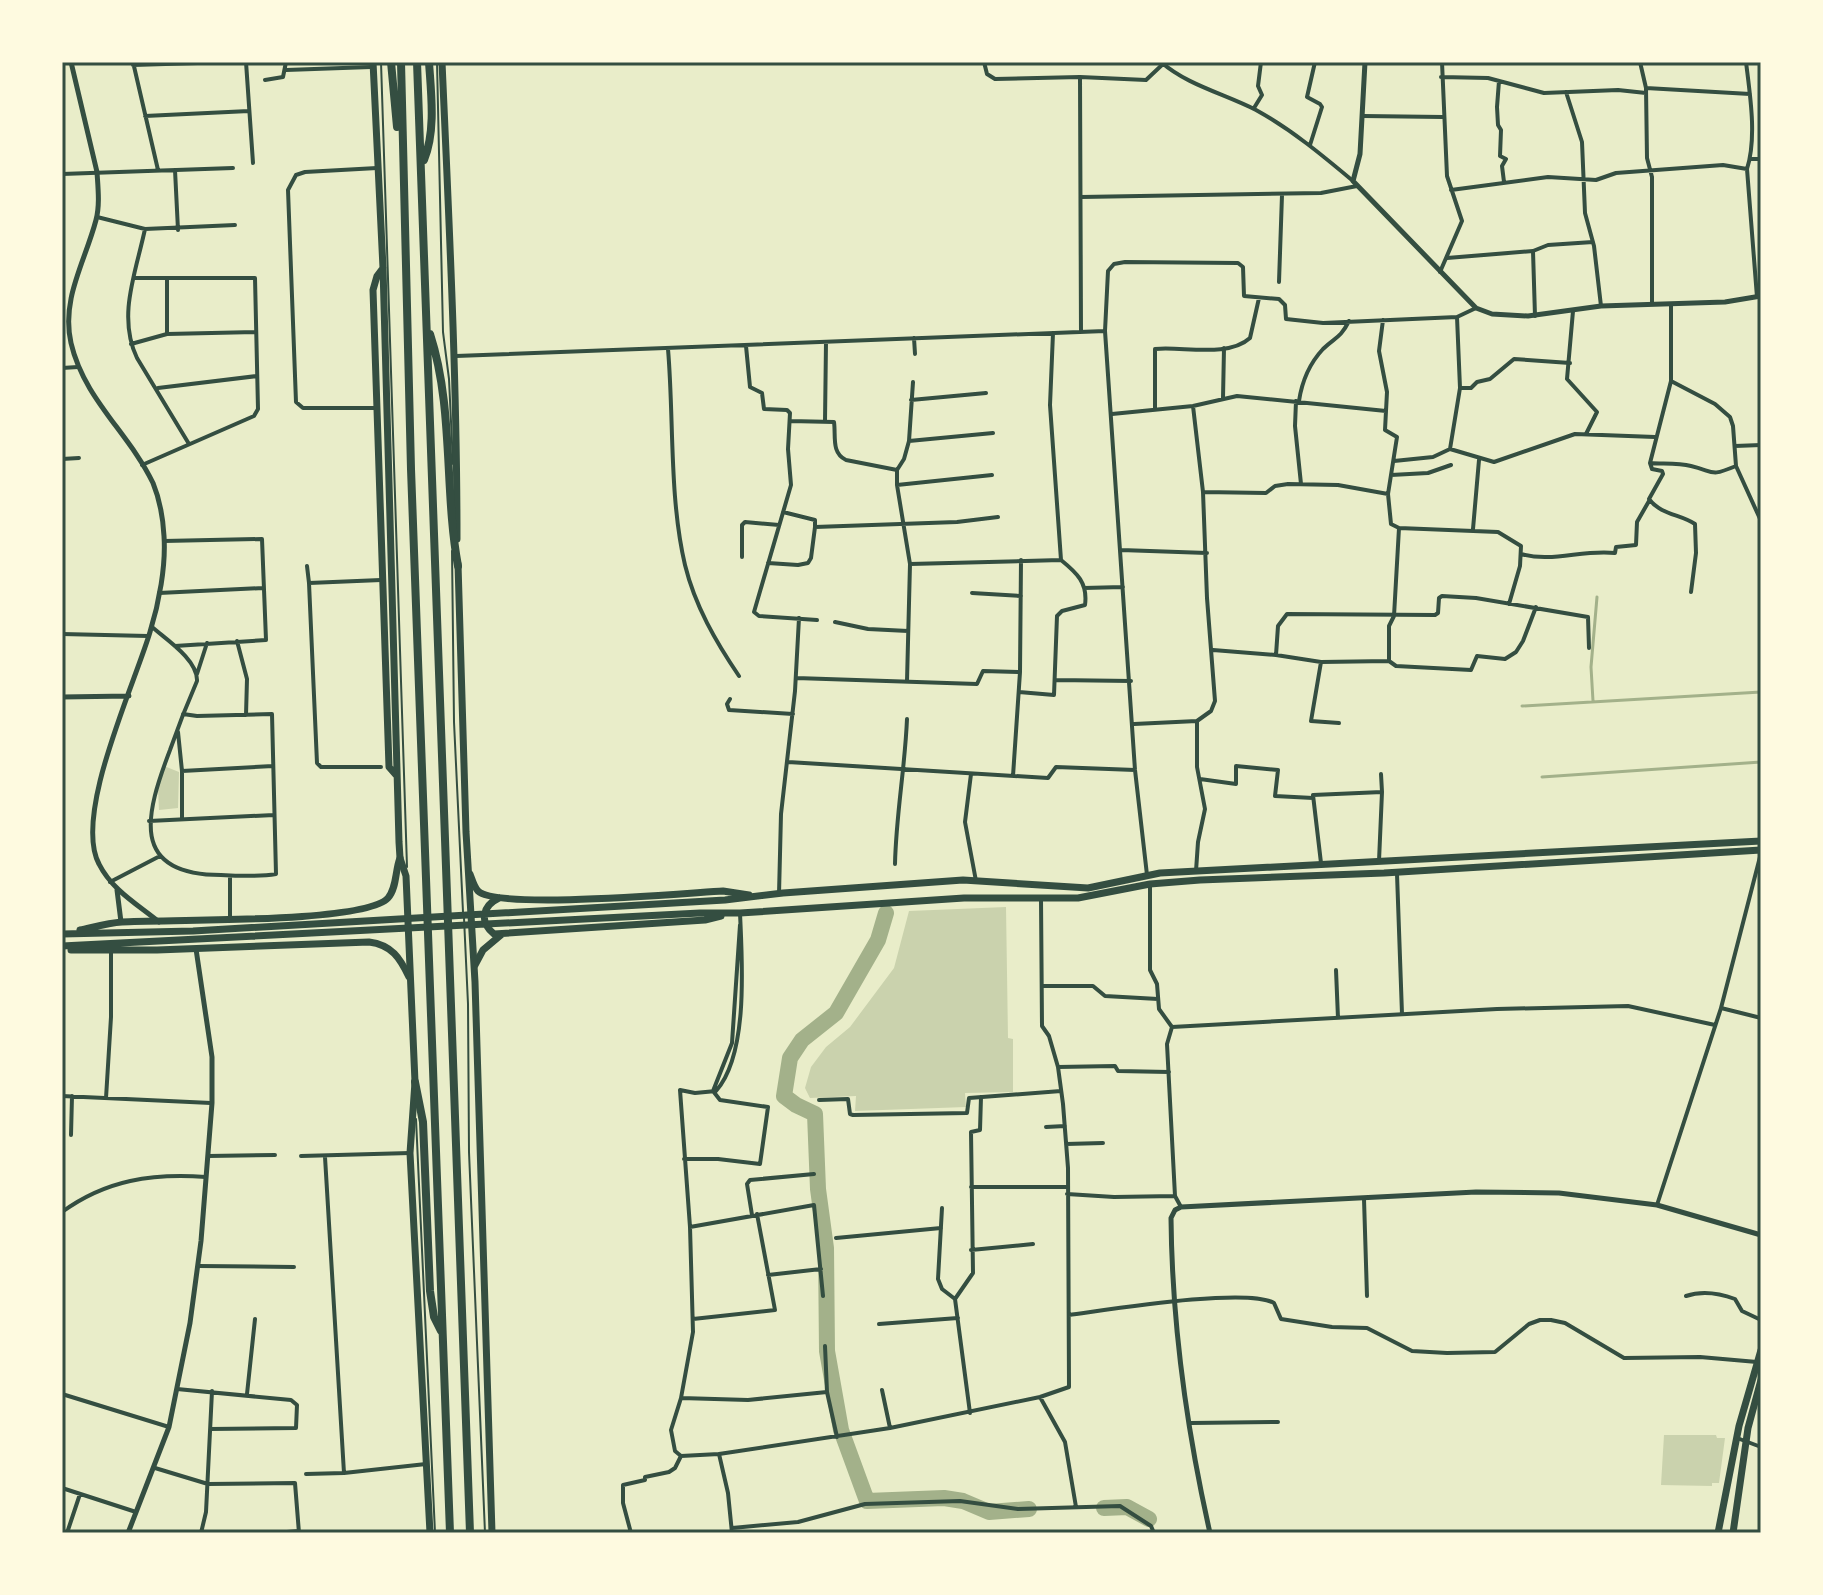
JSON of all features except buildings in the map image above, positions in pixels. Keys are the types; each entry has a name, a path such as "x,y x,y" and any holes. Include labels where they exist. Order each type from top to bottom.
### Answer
{"highway":[{"path":"391,62 402,152"},
{"path":"401,62 416,600 450,1533"},
{"path":"417,62 470,1533"},
{"path":"422,166 429,139 429,62"},
{"path":"426,322 435,349 441,387 452,534 458,566"},
{"path":"416,600 437,600"},
{"path":"415,1082 423,1122 430,1291 434,1317 443,1336"}],"main road":[{"path":"440,62 458,477 458,566 468,866 475,968 492,1533"},
{"path":"373,65 383,268 400,858 406,876 415,1082 410,1153 432,1533"},
{"path":"383,268 373,290 389,767 397,777"},
{"path":"379,482 390,493"},
{"path":"379,508 390,493"},
{"path":"62,934 193,931 976,881 1088,888 1196,871 1761,841"},
{"path":"62,948 740,913 964,898 1089,897 1149,879 1396,871 1761,851"},
{"path":"62,934 121,922 230,920 352,911 376,906 388,898 394,889 396,866 400,858"},
{"path":"468,866 478,891 499,898 528,901 732,891 751,896"},
{"path":"499,898 486,907 484,922 494,934 705,920 731,913"},
{"path":"352,911 363,922 364,930 357,943"},
{"path":"475,968 483,950 502,934"},
{"path":"112,947 196,949 380,944 401,959 410,979"},
{"path":"1718,1533 1737,1438 1761,1350"},
{"path":"1733,1533 1746,1441 1761,1380"}],"street":[{"path":"71,62 97,172 97,217 70,300 68,327 78,367 92,395 142,465 159,500 164,541 152,627 97,787 92,817 93,849 110,882 160,922"},
{"path":"158,170 133,64 230,62"},
{"path":"246,62 253,163"},
{"path":"265,80 283,77 286,62"},
{"path":"984,62 987,74 995,79 1080,77 1146,80 1162,63 1177,74 1254,109 1310,145 1355,184 1476,308 1492,314 1535,316 1601,306 1725,302 1759,297 1747,169 1750,159 1750,94 1746,62"},
{"path":"1254,109 1262,95 1258,86 1261,62"},
{"path":"1280,62 1308,62"},
{"path":"1310,145 1322,107 1307,97 1315,62"},
{"path":"1355,184 1360,154 1365,62"},
{"path":"1440,272 1462,226 1461,213 1451,190 1446,156 1442,62"},
{"path":"1640,62 1646,91 1647,158 1652,172 1652,303"},
{"path":"286,70 373,65"},
{"path":"1080,77 1081,332"},
{"path":"1441,77 1499,80 1544,93 1618,90 1750,94"},
{"path":"1499,80 1498,125 1501,130 1500,156 1506,159 1502,166 1504,182"},
{"path":"1566,92 1579,128 1585,213 1593,242 1601,306"},
{"path":"145,116 249,111"},
{"path":"1363,116 1443,117"},
{"path":"1750,121 1761,120"},
{"path":"1750,159 1761,159"},
{"path":"1451,190 1548,177 1601,180 1616,173 1723,165 1747,169"},
{"path":"62,174 233,168"},
{"path":"377,168 305,172 296,175 288,190 296,402 303,408 377,408"},
{"path":"175,170 178,230"},
{"path":"1081,197 1282,195 1321,193 1355,184"},
{"path":"1279,282 1282,195"},
{"path":"97,217 145,229 178,230 235,225"},
{"path":"145,229 127,310 131,344 189,444"},
{"path":"1447,258 1533,251 1548,245 1593,242"},
{"path":"1533,251 1535,316"},
{"path":"1172,1027 1159,1009 1157,984 1150,970 1148,952 1149,879 1135,770 1105,331 1108,271 1114,264 1238,263 1243,267 1244,296 1279,299 1286,319 1293,321 1457,317 1476,308"},
{"path":"135,278 255,278 258,409 254,416 142,465"},
{"path":"167,280 167,334"},
{"path":"1155,410 1155,349 1186,351 1224,348 1248,341 1259,298"},
{"path":"1521,554 1540,558 1587,551 1615,553 1617,546 1636,545 1637,522 1664,472 1652,469 1650,463 1671,381 1671,302"},
{"path":"1573,310 1568,382 1597,412 1586,434"},
{"path":"1450,449 1460,388 1457,317"},
{"path":"1383,320 1379,351 1386,386 1386,431 1397,437 1388,494 1389,521 1399,528 1501,533 1521,546 1509,604"},
{"path":"1301,484 1295,426 1297,401 1305,375 1321,351 1339,338 1349,321"},
{"path":"453,356 1105,331"},
{"path":"131,344 167,334 256,332"},
{"path":"1053,333 1050,405 1061,560"},
{"path":"914,338 915,354"},
{"path":"825,421 826,342"},
{"path":"746,345 750,387 762,393 764,409 787,410 790,413 788,449 791,485 755,614 817,620"},
{"path":"668,348 677,511 686,567 711,632 739,676"},
{"path":"1223,398 1224,348"},
{"path":"1460,388 1471,388 1477,382 1490,379 1514,359 1570,363"},
{"path":"62,368 78,367"},
{"path":"158,388 257,376"},
{"path":"1671,381 1725,411 1733,426 1736,466 1761,521"},
{"path":"907,681 912,564 897,470 909,441 913,382"},
{"path":"911,400 986,393"},
{"path":"1111,414 1259,396 1280,401 1386,411"},
{"path":"1134,724 1197,721 1211,711 1215,701 1203,492 1193,406"},
{"path":"790,421 834,423 835,450 839,457 897,470"},
{"path":"909,441 993,433"},
{"path":"1393,462 1425,459 1450,449 1479,460 1499,462 1569,435 1655,437"},
{"path":"1735,446 1761,445"},
{"path":"62,459 79,458"},
{"path":"1473,530 1479,460"},
{"path":"1650,463 1695,466 1717,474 1736,466"},
{"path":"1391,475 1428,473 1451,465"},
{"path":"897,485 992,475"},
{"path":"1203,492 1266,493 1275,486 1301,484 1338,485 1388,494"},
{"path":"1649,501 1667,514 1695,524 1696,553 1691,592"},
{"path":"768,563 798,565 808,563 811,558 815,520 783,512"},
{"path":"815,527 998,517"},
{"path":"742,557 742,525 745,522 779,525"},
{"path":"1399,528 1394,616 1389,626 1389,661 1394,666 1471,670 1478,656 1506,659 1516,652 1523,641 1536,607"},
{"path":"164,541 262,539 266,640 175,646"},
{"path":"1121,550 1207,553"},
{"path":"1013,776 1020,672 1021,560"},
{"path":"912,564 1061,560 1079,575 1085,605 1062,611 1057,616 1055,692 1052,696 1019,692"},
{"path":"307,566 317,763 321,767 381,767"},
{"path":"309,583 382,580"},
{"path":"1084,588 1123,587"},
{"path":"159,593 263,588"},
{"path":"972,593 1022,596"},
{"path":"1276,655 1278,626 1287,614 1437,614 1440,596 1536,607 1590,617 1589,648"},
{"path":"779,894 781,814 793,714 799,618"},
{"path":"835,622 868,629 909,631"},
{"path":"152,627 175,646 197,674"},
{"path":"62,634 149,636"},
{"path":"237,641 247,679 246,715"},
{"path":"183,714 272,714 276,874 230,876 186,872 160,856 151,836 149,821 154,794 183,714 197,681 207,643"},
{"path":"1213,650 1321,662 1389,661"},
{"path":"1321,662 1311,721 1339,723"},
{"path":"796,678 977,684 983,671 1020,672"},
{"path":"1056,680 1131,681"},
{"path":"62,697 129,696"},
{"path":"730,699 727,704 729,710 793,714"},
{"path":"895,864 896,819 905,767 907,719"},
{"path":"1196,871 1198,842 1205,819 1197,721"},
{"path":"178,729 182,818"},
{"path":"788,762 1048,778 1056,767 1135,770"},
{"path":"182,771 273,766"},
{"path":"1200,779 1236,784 1236,766 1278,770 1275,796 1313,798 1313,795 1382,792"},
{"path":"971,774 965,822 976,881"},
{"path":"1379,863 1381,774"},
{"path":"1313,798 1321,865"},
{"path":"149,821 274,815"},
{"path":"1657,1205 1721,1008 1761,851"},
{"path":"110,882 160,856"},
{"path":"1396,871 1402,1014"},
{"path":"230,876 230,920"},
{"path":"117,889 121,922"},
{"path":"740,913 742,966 738,1035 725,1076 717,1091 695,1093 680,1090 693,1319 681,1398 671,1437 675,1451 681,1456 719,1454 890,1428 970,1413 1068,1389 1066,1144 1058,1067 1051,1041 1042,1026 1041,899"},
{"path":"106,1098 112,947"},
{"path":"128,1533 169,1427 198,1266 212,1103 211,1042 196,949"},
{"path":"1336,970 1338,1018"},
{"path":"1042,986 1093,986 1105,996 1158,999"},
{"path":"1172,1027 1520,1008 1628,1006 1715,1025"},
{"path":"1721,1008 1760,1018 1761,1010"},
{"path":"1172,1027 1167,1044 1175,1196 1181,1207"},
{"path":"1058,1067 1115,1066 1118,1071 1169,1072"},
{"path":"683,1159 760,1164 768,1107 720,1100 713,1091"},
{"path":"819,1100 848,1099 850,1114 967,1113 969,1098 1061,1091"},
{"path":"62,1096 212,1103"},
{"path":"71,1135 72,1096"},
{"path":"955,1299 973,1273 971,1132 980,1130 981,1097"},
{"path":"1046,1127 1065,1126"},
{"path":"1066,1144 1103,1143"},
{"path":"301,1156 410,1153"},
{"path":"208,1156 275,1155"},
{"path":"325,1157 344,1473"},
{"path":"693,1319 775,1310 747,1184 750,1180 814,1174"},
{"path":"62,1212 100,1189 125,1181 152,1176 206,1177"},
{"path":"971,1187 1067,1187"},
{"path":"1210,1533 1173,1302 1171,1218 1175,1210 1181,1207 1476,1192 1559,1193 1657,1205 1761,1235"},
{"path":"1067,1194 1175,1196"},
{"path":"1364,1199 1367,1296"},
{"path":"690,1227 814,1205 823,1296"},
{"path":"942,1208 938,1279 942,1289 955,1299 970,1413"},
{"path":"836,1238 941,1228"},
{"path":"971,1250 1033,1244"},
{"path":"198,1266 294,1267"},
{"path":"768,1275 822,1269"},
{"path":"1686,1296 1694,1293 1722,1294 1735,1299 1742,1311 1761,1320"},
{"path":"1069,1315 1226,1297 1269,1300 1274,1303 1281,1319 1332,1327 1367,1328 1417,1352 1495,1352 1529,1324 1551,1320 1565,1323 1624,1358 1700,1357 1757,1362"},
{"path":"879,1324 958,1318"},
{"path":"247,1394 255,1319"},
{"path":"825,1346 827,1392 841,1436"},
{"path":"177,1389 247,1394 291,1400 297,1405 296,1428 210,1429"},
{"path":"882,1390 890,1428"},
{"path":"201,1533 206,1512 212,1391"},
{"path":"681,1398 748,1400 827,1392"},
{"path":"62,1394 169,1427"},
{"path":"1040,1397 1065,1442 1076,1507"},
{"path":"1191,1423 1278,1422"},
{"path":"1737,1438 1761,1447"},
{"path":"719,1454 732,1530 798,1522 865,1504 963,1501 1018,1509 1120,1506 1151,1526 1154,1533"},
{"path":"631,1533 623,1503 623,1485 669,1472 681,1456"},
{"path":"306,1474 426,1464"},
{"path":"155,1468 208,1484 295,1483 299,1532 275,1533"},
{"path":"62,1488 137,1512"},
{"path":"67,1533 80,1494"}],"lane":[{"path":"381,62 406,876"},
{"path":"440,62 443,332 449,379 453,469 454,722 466,949 469,1152 485,1533"},
{"path":"415,1082 421,1275 429,1365 432,1533"}],"green space":[{"path":"164,766 179,772 178,808 159,810 158,788"},
{"path":"1006,907 1008,1038 1013,1039 1013,1092 965,1093 966,1107 855,1111 856,1096 810,1098 805,1088 811,1067 826,1047 850,1027 894,968 909,911"},
{"path":"1664,1435 1716,1435 1717,1438 1725,1438 1719,1483 1712,1483 1712,1486 1661,1485"}],"waterway":[{"path":"1593,701 1591,667 1597,597"},
{"path":"1522,706 1761,692"},
{"path":"1542,777 1761,762"},
{"path":"886,913 878,940 836,1013 802,1040 790,1058 784,1096 815,1114 818,1189 826,1248 827,1351 841,1430 867,1501 944,1498 963,1501 989,1512 1029,1509"},
{"path":"1104,1508 1127,1507 1149,1519"}]}
